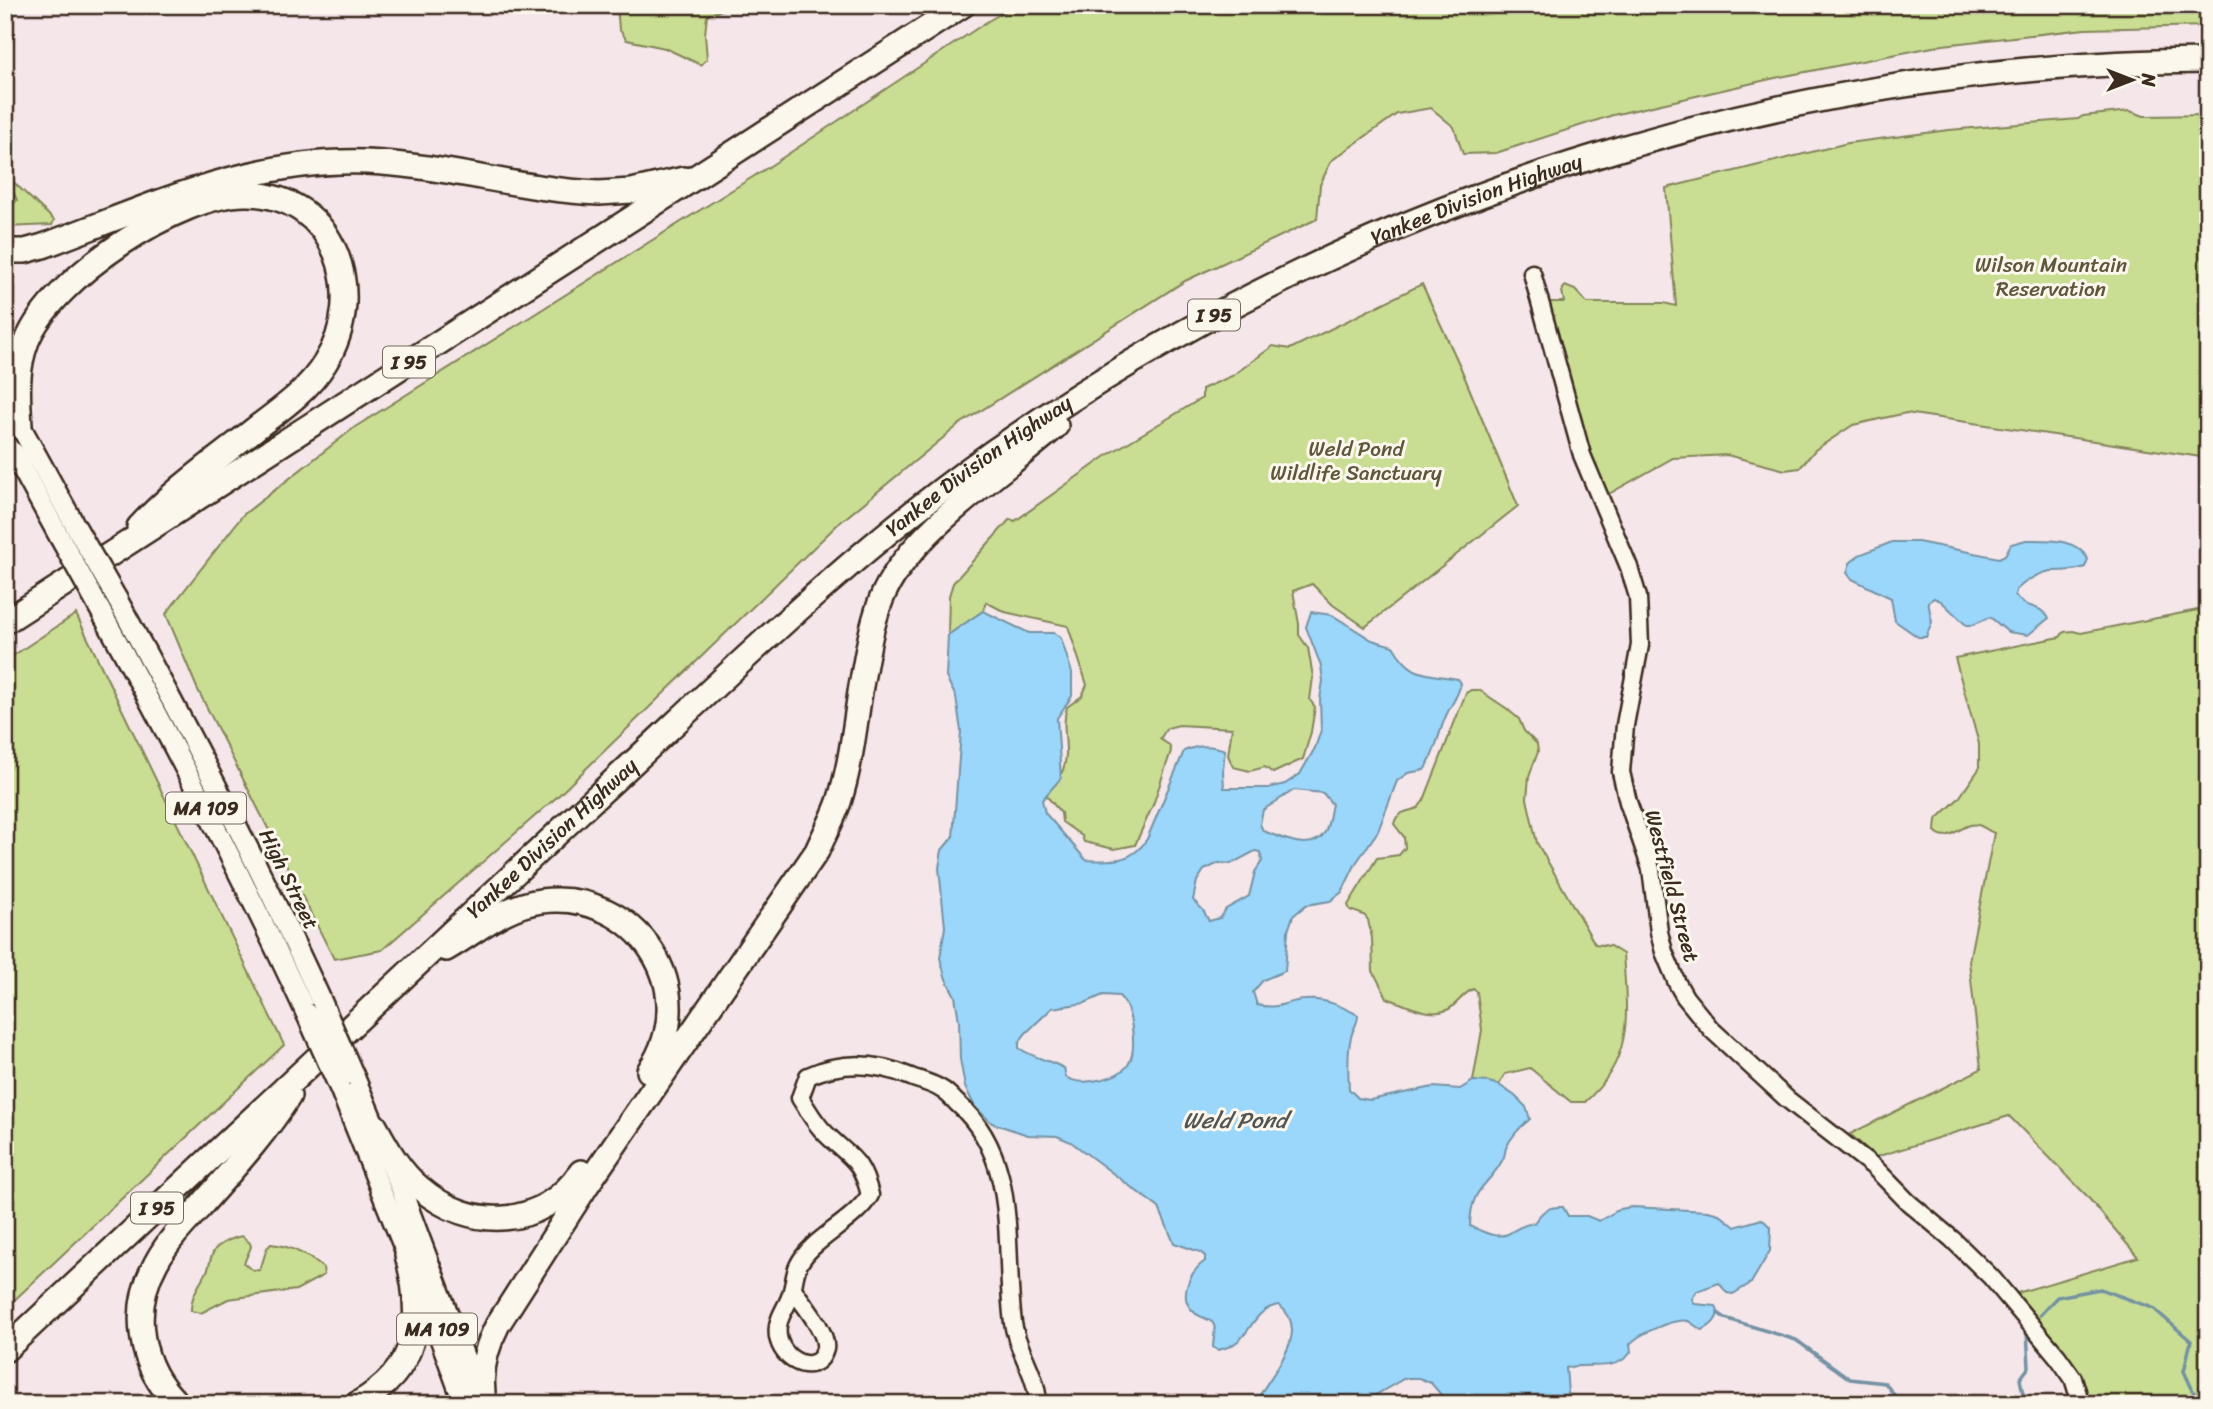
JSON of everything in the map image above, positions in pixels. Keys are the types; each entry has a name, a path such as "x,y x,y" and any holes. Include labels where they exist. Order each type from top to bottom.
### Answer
{"highway":[{"name":"I 95","path":"5,622 963,5"},
{"name":"Yankee Division Highway","path":"5,1350 413,967 856,559 987,457 1103,380 1219,312 1342,251 1478,195 1627,146 1780,107 1923,82 2058,67 2208,61"},
{"path":"5,251 25,251 43,246 228,179 298,164 380,163 599,194 632,191 701,175"},
{"path":"13,432 19,367 34,325 68,286 98,260 126,241 194,205 239,194 263,195 281,200 301,211 323,231 337,254 345,295 341,326 325,365 298,395 162,502 118,550"},
{"path":"483,1404 483,1366 498,1324 587,1185 817,850 839,800 870,641 889,584 910,554 928,536 989,480 1054,429 1103,380"},
{"path":"5,447 20,465"},
{"path":"375,1126 405,1174 434,1200 483,1218 509,1218 533,1212 555,1200 578,1176 655,1063 669,1028 669,990 656,956 644,940 624,922 585,904 560,900 514,907 497,915 473,934 413,967"},
{"path":"178,1404 157,1381 143,1345 142,1307 153,1269 169,1242 272,1123 308,1066"},
{"path":"357,1404 381,1389 395,1375 411,1348 417,1307 415,1285 407,1255"}],"main road":[{"name":"High Street","path":"5,398 20,465 68,533"},
{"name":"High Street","path":"13,432 108,604 202,756 347,1083 407,1255 464,1404"},
{"name":"High Street","path":"347,1083 375,1126 483,1404"}],"street":[{"name":"Westfield Street","path":"1532,273 1582,455 1629,567 1638,597 1640,645 1625,726 1621,772 1651,869 1664,952 1677,983 1685,998 1711,1029 1787,1099 1874,1167 1991,1277 2073,1378 2081,1404"},
{"path":"793,1289 798,1266 812,1248 862,1209 870,1195 865,1177 855,1158 825,1133 800,1098 808,1076 828,1067 871,1066 904,1074 941,1089 970,1115 997,1160 1007,1219 1014,1326 1037,1388 1038,1404"}],"green space":[{"path":"617,5 733,5 707,16 707,59 701,65 665,48 627,40 619,29"},
{"path":"1016,5 2208,5 2208,26 2085,29 1943,45 1775,78 1613,115 1496,153 1463,154 1454,127 1431,108 1397,114 1331,161 1320,185 1317,219 1185,281 960,424 837,525 558,796 382,950 334,959 197,688 166,614 243,515 355,427 767,168"},
{"name":"Wilson Mountain Reservation","path":"2130,111 2144,116 2208,115 2208,458 1906,413 1853,425 1815,450 1800,468 1785,470 1727,455 1673,458 1605,496 1543,302 1564,302 1562,291 1565,286 1575,290 1587,303 1664,303 1676,306 1666,188 1848,143"},
{"path":"5,142 9,178 54,220 52,225 5,227 5,207 17,200 12,190 5,185"},
{"name":"Weld Pond Wildlife Sanctuary","path":"1422,284 1460,366 1518,506 1365,627 1333,605 1312,584 1293,591 1299,635 1308,648 1313,677 1310,700 1315,707 1303,759 1273,773 1265,767 1250,771 1233,767 1228,755 1232,728 1179,725 1167,728 1160,739 1169,745 1171,751 1153,805 1135,845 1114,849 1084,842 1082,836 1062,822 1061,813 1044,793 1063,770 1067,707 1082,696 1087,685 1068,626 1005,612 986,602 983,611 948,635 949,596 953,583 1010,519 1015,521 1109,454 1202,398 1202,389 1232,376 1273,346 1290,349"},
{"path":"2208,608 2208,1404 2089,1404 2085,1388 2070,1358 2014,1294 2138,1257 2086,1195 2009,1116 1876,1157 1850,1134 1981,1069 1969,961 1994,833 1972,825 1945,836 1935,831 1936,820 1959,798 1979,769 1979,744 1955,658 2060,637 2064,632 2081,633"},
{"path":"76,614 284,1045 5,1309 5,661"},
{"path":"1479,690 1506,708 1519,719 1524,731 1537,744 1538,752 1529,776 1527,799 1537,843 1595,944 1610,946 1623,954 1626,1015 1620,1051 1613,1069 1585,1102 1571,1102 1530,1068 1505,1074 1499,1085 1473,1081 1482,1030 1477,992 1473,989 1450,1008 1440,1012 1417,1009 1387,998 1373,971 1372,938 1368,920 1364,915 1350,910 1348,905 1377,858 1399,855 1405,848 1404,837 1394,824 1395,820 1403,813 1418,808 1424,800 1466,693"},
{"path":"242,1236 250,1243 251,1247 244,1263 251,1269 260,1270 267,1248 271,1244 305,1255 323,1268 324,1275 296,1290 228,1299 201,1313 191,1311 194,1294 208,1269 214,1251 225,1242"}],"water":[{"path":"2026,540 2053,540 2069,544 2083,552 2088,559 2085,567 2041,574 2016,590 2015,595 2019,600 2045,613 2049,618 2028,635 2008,632 1990,617 1973,625 1966,625 1941,601 1934,598 1928,602 1932,622 1926,637 1918,637 1895,621 1891,598 1852,579 1847,573 1850,563 1859,555 1892,542 1918,542 1999,558 2005,555 2011,544"},
{"name":"Weld Pond","path":"983,611 1029,633 1054,633 1061,638 1072,673 1072,696 1057,718 1061,778 1042,800 1045,813 1086,860 1121,859 1141,847 1147,839 1184,751 1204,746 1225,750 1224,788 1268,788 1285,784 1300,774 1315,748 1321,730 1321,666 1306,627 1311,612 1332,615 1372,640 1393,646 1413,669 1458,679 1460,687 1428,764 1424,770 1408,773 1397,781 1378,831 1356,863 1342,892 1330,901 1306,905 1293,916 1288,931 1285,971 1263,980 1253,992 1257,1005 1277,1006 1319,1000 1358,1015 1350,1043 1348,1063 1349,1089 1358,1098 1370,1100 1433,1087 1460,1089 1473,1081 1499,1085 1526,1107 1530,1119 1513,1136 1504,1158 1477,1194 1473,1202 1470,1226 1498,1236 1508,1234 1534,1223 1540,1215 1553,1207 1563,1207 1568,1216 1587,1216 1599,1221 1620,1209 1632,1207 1708,1211 1719,1214 1735,1227 1762,1219 1771,1228 1770,1251 1751,1283 1733,1294 1727,1293 1719,1283 1697,1291 1692,1299 1695,1304 1716,1306 1718,1314 1715,1321 1702,1330 1688,1321 1674,1322 1634,1340 1630,1344 1631,1352 1617,1363 1566,1368 1566,1404 1449,1404 1431,1383 1419,1378 1405,1378 1360,1404 1255,1404 1290,1341 1292,1328 1289,1316 1279,1305 1261,1313 1238,1341 1217,1350 1213,1347 1214,1325 1195,1313 1186,1300 1190,1278 1205,1261 1205,1256 1174,1243 1159,1208 1071,1142 1057,1136 1028,1135 992,1123 975,1107 965,1087 955,996 946,979 940,958 945,927 939,868 942,850 953,837 961,731 956,697 946,677 948,635","holes":["1294,790 1323,793 1332,804 1325,832 1312,842 1287,840 1263,831 1260,824 1263,810","1255,851 1260,852 1262,861 1255,872 1249,896 1226,909 1220,918 1209,921 1193,900 1197,881 1204,870 1219,863 1231,864","1103,995 1119,996 1124,1002 1132,1029 1133,1049 1128,1065 1123,1070 1098,1080 1072,1080 1066,1077 1064,1068 1019,1048 1025,1034 1052,1008 1085,1003"]}],"waterway":[{"path":"2040,1315 2057,1297 2100,1289 2153,1308 2191,1341 2184,1371 2199,1404"},
{"path":"1718,1313 1725,1318 1796,1340 1850,1379 1885,1383 1901,1404"},
{"path":"2025,1404 2020,1379 2029,1367 2027,1332"}]}
